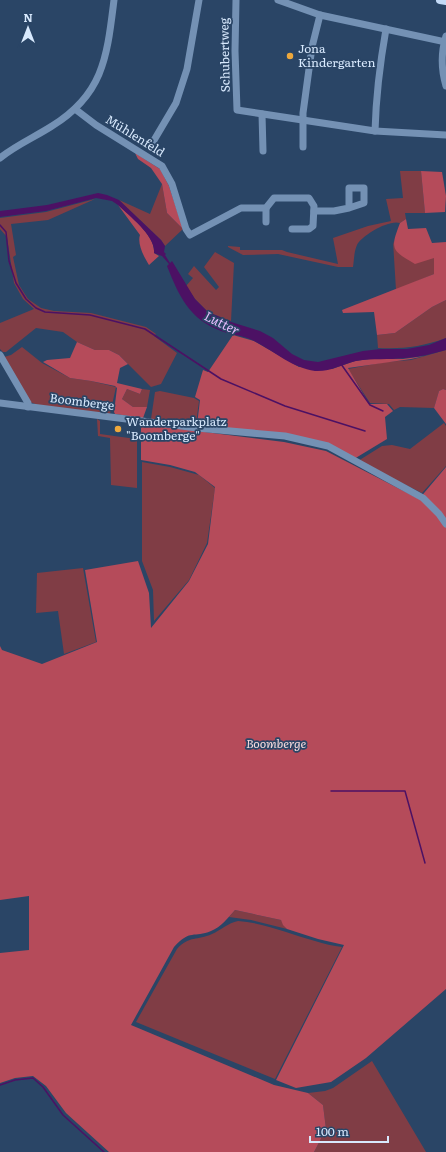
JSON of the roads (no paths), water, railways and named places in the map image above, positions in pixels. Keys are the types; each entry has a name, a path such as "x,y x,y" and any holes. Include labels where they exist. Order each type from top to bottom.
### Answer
{"main road":[{"path":"440,0 446,1"}],"street":[{"path":"0,158 17,146 58,122 75,109 89,94 98,79 104,62 114,0"},
{"name":"Mühlenfeld","path":"150,147 176,103 187,69 199,0"},
{"name":"Schubertweg","path":"236,0 237,110 262,114"},
{"path":"278,0 320,15 445,40 442,74 446,86"},
{"path":"303,147 303,120 312,47 320,15"},
{"path":"375,131 380,61 386,29"},
{"name":"Mühlenfeld","path":"75,109 96,125 162,166 172,184 186,229 190,235 241,208 266,208"},
{"path":"262,151 262,114 375,131 446,135"},
{"path":"266,222 266,208 274,198 309,198 314,206 314,223 312,228 292,229"},
{"path":"314,211 334,211 349,208"},
{"path":"0,355 28,403 28,407"},
{"name":"Boomberge","path":"0,403 190,427 285,436 328,446 423,498 446,524"}],"water":[{"name":"Lutter","path":"98,193 119,200 161,240 165,246 165,255 170,263 172,261 195,299 208,312 231,322 260,331 273,338 292,354 304,360 318,362 363,351 407,349 429,345 446,338 446,350 410,358 356,361 336,368 321,371 299,367 252,340 221,331 210,326 193,313 186,305 176,287 167,266 169,264 162,256 154,253 151,240 141,227 112,201 96,198 46,211 0,217 0,211 47,205"}],"waterway":[{"path":"0,225 6,232 9,261 16,283 26,299 36,308 45,312 90,315 145,329 221,379 285,406 365,431"},
{"path":"341,364 370,405 383,411"},
{"path":"331,791 405,791 425,863"},
{"path":"0,1085 15,1080 33,1078 43,1087 63,1115 104,1152"}],"place":[{"name":"Jona Kindergarten","path":"290,56"},
{"name":"Wanderparkplatz \"Boomberge\"","path":"118,429"}]}
